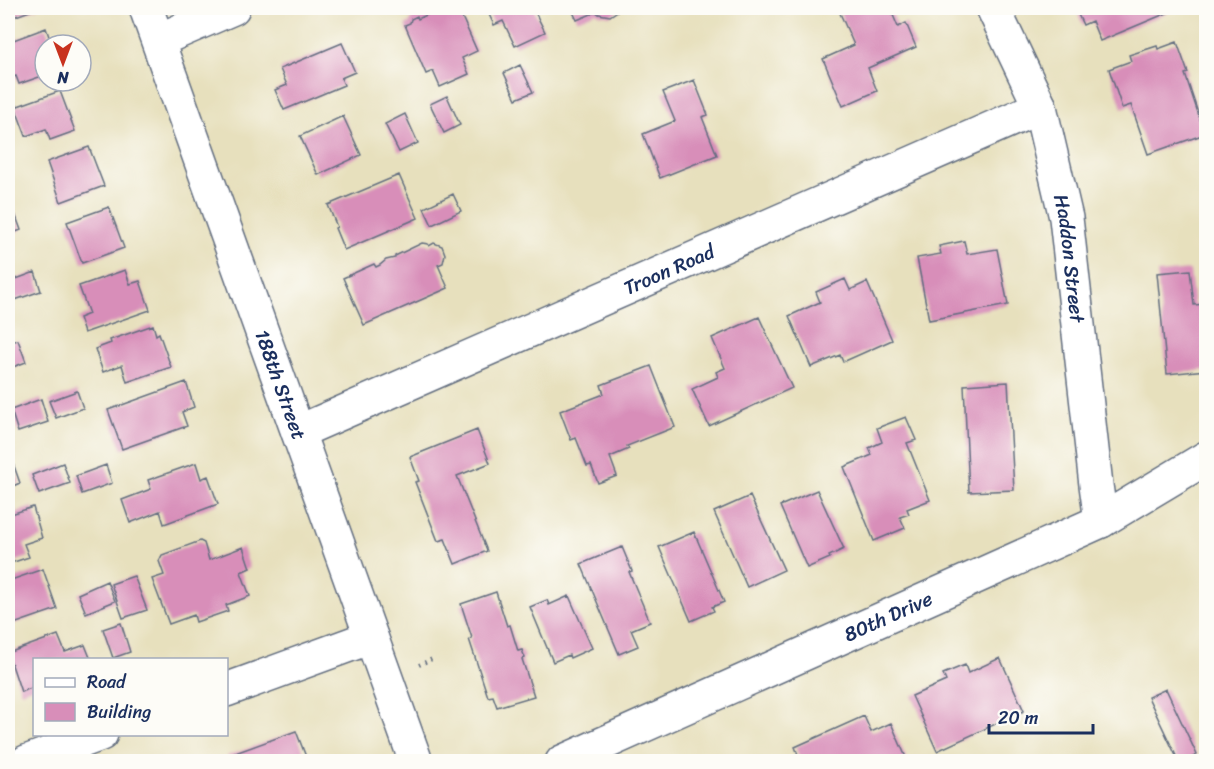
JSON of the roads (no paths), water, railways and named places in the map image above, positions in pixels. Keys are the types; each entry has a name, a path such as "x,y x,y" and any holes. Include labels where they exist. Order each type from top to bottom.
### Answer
{"street":[{"name":"188th Street","path":"147,8 416,762"},
{"path":"159,40 233,8"},
{"name":"Haddon Street","path":"993,8 1040,107 1066,218 1101,521"},
{"name":"Troon Road","path":"298,432 1040,107"},
{"name":"80th Drive","path":"562,762 1101,521 1206,458"},
{"path":"228,689 371,637"},
{"path":"26,762 98,736"}]}
